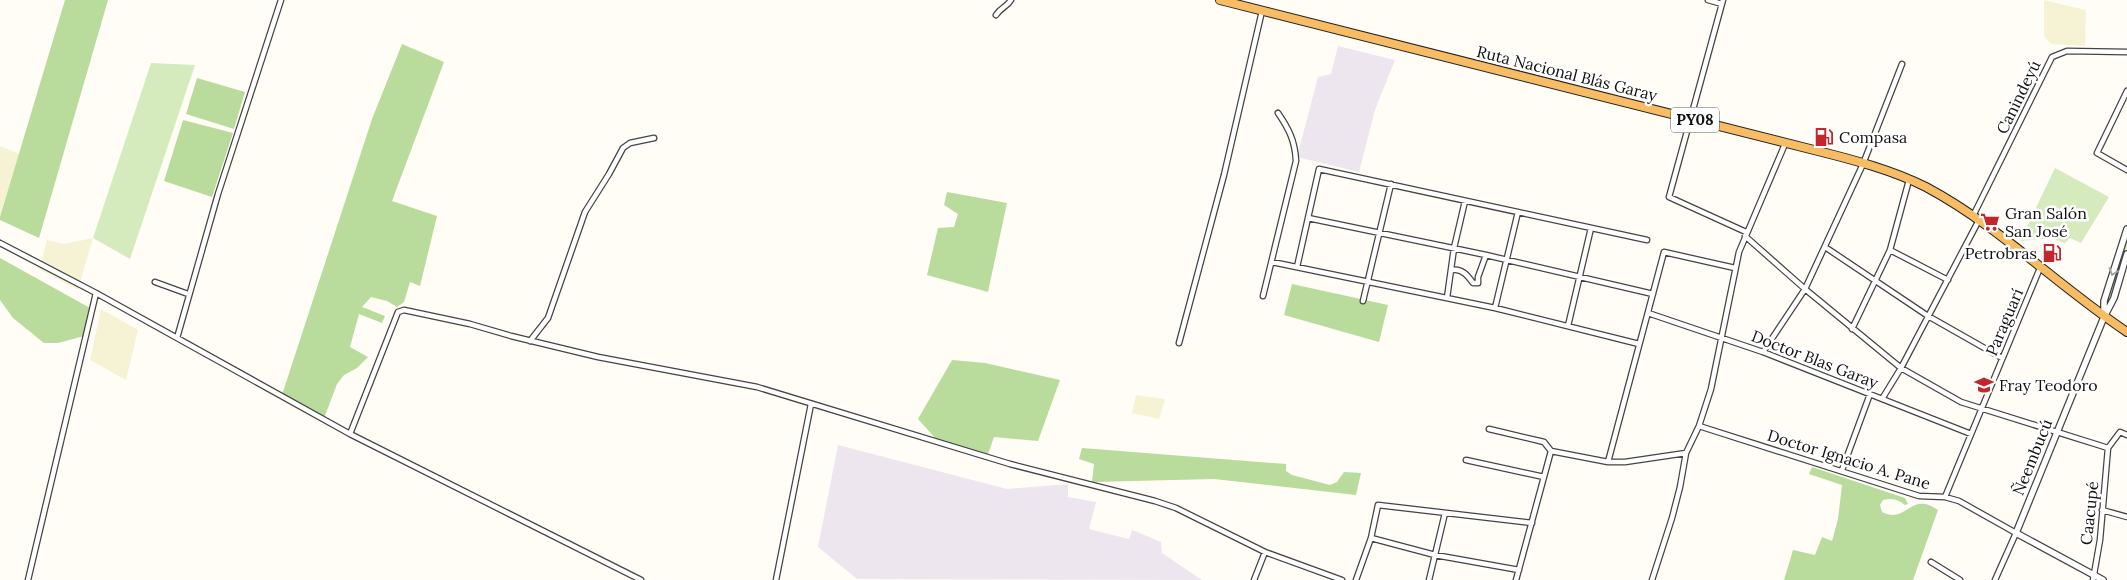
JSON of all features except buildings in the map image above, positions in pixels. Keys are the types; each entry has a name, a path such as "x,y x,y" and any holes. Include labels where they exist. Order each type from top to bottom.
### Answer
{"highway":[{"name":"Ruta Nacional Blás Garay","path":"1220,0 1691,119 1863,164 1909,180 1941,196 1976,218 2104,317 2127,332"}],"street":[{"path":"177,338 218,194 281,0"},
{"path":"996,15 1001,7 1012,0"},
{"path":"1708,0 1722,2 1669,197 1746,234 1805,289 1901,368 1960,402 1980,410 2057,431 2108,448 2120,432 2127,434"},
{"path":"1179,343 1224,175 1262,11"},
{"name":"Canindeyú","path":"1882,399 1901,368 1948,280 2052,57 2067,51 2127,52"},
{"path":"1763,352 1805,289 1863,164 1902,64"},
{"path":"2127,90 2097,153 2127,170"},
{"path":"1263,296 1296,161 1296,147 1290,131 1278,113"},
{"path":"530,341 548,318 585,212 623,148 630,143 654,138"},
{"path":"1652,580 1672,518 1686,453 1699,426 1710,389 1735,268 1746,234 1785,144"},
{"path":"1297,267 1319,169 1647,240"},
{"path":"1852,328 1890,250 1909,180"},
{"path":"1363,301 1391,184"},
{"path":"1448,298 1454,248 1465,200"},
{"path":"1495,308 1518,212"},
{"path":"1308,218 1486,255 1653,294"},
{"path":"1568,326 1591,228"},
{"path":"2104,317 2104,301 2127,229"},
{"path":"0,243 96,293 350,434 641,580"},
{"path":"1824,247 1928,316 2002,358"},
{"path":"1890,250 1948,280"},
{"path":"1608,462 1664,252 1735,268"},
{"path":"2104,317 2114,298 2127,254"},
{"path":"1452,270 1455,269 1466,273 1473,283 1478,283 1478,277 1486,255"},
{"path":"1272,262 1495,308 1639,344"},
{"name":"Paraguarí","path":"1945,498 2040,268"},
{"path":"156,282 188,294"},
{"path":"28,580 96,293"},
{"path":"350,434 400,311 470,324 598,357 757,387 1010,464 1176,508 1265,552 1342,580"},
{"name":"Doctor Blas Garay","path":"1648,312 1763,352 1971,434"},
{"name":"Ñeembucú","path":"1995,580 2104,317"},
{"path":"1842,470 1870,394"},
{"path":"776,580 811,404"},
{"name":"Doctor Ignacio A. Pane","path":"1699,426 1842,470 1918,496 1945,498 1959,502 2016,533"},
{"path":"1489,429 1544,442 1551,451 1608,462 1625,462 1686,453"},
{"name":"Caacupé","path":"2094,578 2108,448"},
{"path":"1516,580 1551,451"},
{"path":"1466,460 1544,477"},
{"path":"1356,580 1371,538 1378,505 1532,524"},
{"path":"2102,510 2127,517"},
{"path":"1429,580 1444,513"},
{"path":"2016,533 2094,578 2103,580"},
{"path":"1371,538 1435,555 1519,570"},
{"path":"1254,580 1265,552"},
{"path":"1931,562 1960,580"}],"shaded area":[{"path":"2044,0 2086,10 2085,46 2051,44 2044,36"},
{"path":"1338,46 1395,60 1375,110 1359,172 1297,157 1318,77 1331,74"},
{"path":"0,146 20,154 0,217"},
{"path":"93,238 78,290 39,269 47,240 64,244"},
{"path":"101,309 138,330 126,380 90,360"},
{"path":"1136,395 1165,399 1159,419 1132,413"},
{"path":"838,445 1007,489 1068,484 1068,497 1096,502 1089,529 1129,539 1132,530 1161,542 1162,553 1202,580 857,579 818,547"}],"green space":[{"path":"65,0 108,0 39,238 0,220 0,217"},
{"path":"402,44 444,62 392,201 437,216 420,286 410,282 404,302 397,307 387,301 371,297 362,307 385,316 382,323 359,314 350,347 368,357 357,368 344,375 337,384 323,421 281,398 372,119"},
{"path":"151,63 195,65 130,259 93,238"},
{"path":"197,78 245,92 234,129 186,114"},
{"path":"183,120 233,133 212,197 164,181"},
{"path":"2055,168 2109,197 2081,243 2070,238 2065,243 2051,238 2020,241"},
{"path":"947,192 1007,203 988,292 927,275 938,228 954,227 958,214 944,205"},
{"path":"2127,234 2127,247 2110,301 2107,299"},
{"path":"0,258 90,308 84,336 58,343 44,343 13,318 0,300"},
{"path":"1292,284 1388,305 1379,342 1284,315"},
{"path":"952,360 985,363 1060,380 1038,441 994,437 988,454 936,439 918,419"},
{"path":"1082,448 1286,464 1286,471 1292,475 1330,485 1337,482 1344,472 1361,473 1356,495 1214,479 1092,482 1094,464 1079,459"},
{"path":"1812,467 1905,498 1908,504 1905,505 1894,499 1883,500 1880,505 1882,512 1890,515 1903,512 1915,505 1921,504 1929,505 1938,510 1913,580 1784,580 1793,550 1815,555 1822,537 1832,541 1838,519 1842,485 1809,474"}],"place":[{"name":"Compasa","path":"1824,137"},
{"name":"Gran Salón San José","path":"1990,222"},
{"name":"Petrobras","path":"2052,253"},
{"name":"Fray Teodoro","path":"1984,385"}]}
